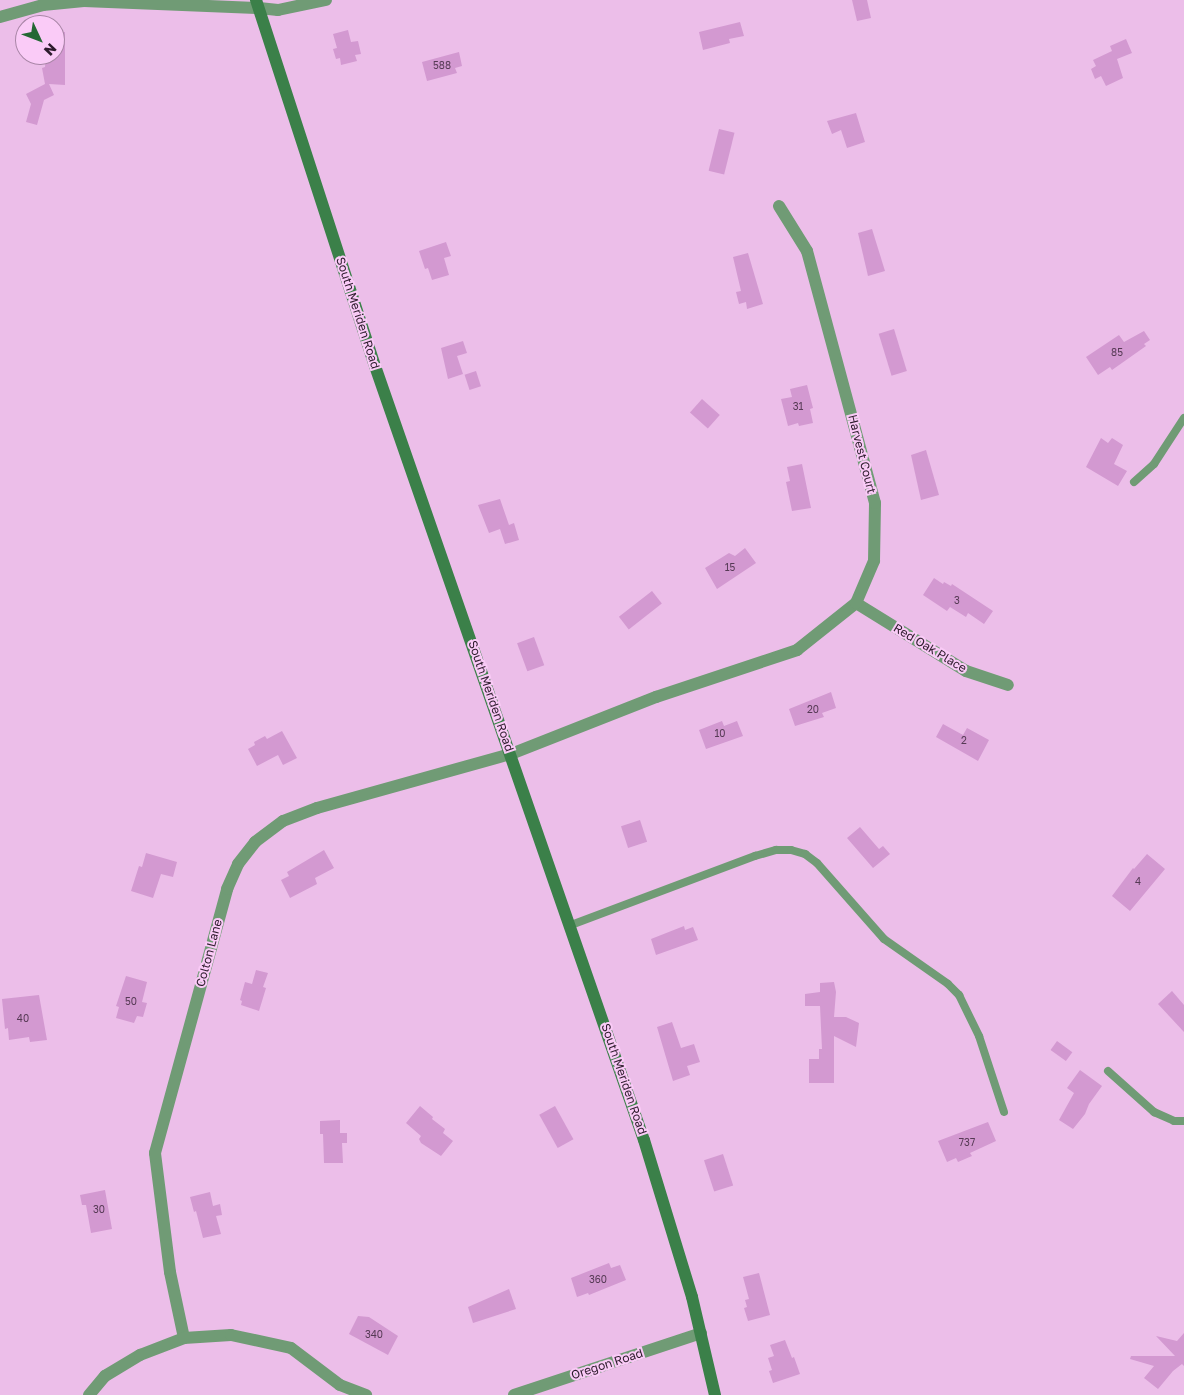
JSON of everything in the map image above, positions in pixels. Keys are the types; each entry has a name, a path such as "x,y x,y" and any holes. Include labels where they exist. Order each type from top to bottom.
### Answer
{"main road":[{"name":"South Meriden Road","path":"258,4 375,366 571,925 664,1201 701,1333 715,1395"}],"street":[{"path":"0,17 42,2 120,1 258,4 278,10 326,0"},
{"name":"Harvest Court","path":"511,754 656,697 797,650 856,603 874,561 875,503 807,251 779,206"},
{"name":"Red Oak Place","path":"856,603 966,671 1008,685"},
{"name":"Colton Lane","path":"184,1338 170,1272 155,1153 227,889 238,864 255,842 283,821 317,808 511,754"},
{"name":"Oregon Road","path":"514,1395 701,1333"},
{"path":"89,1395 105,1376 140,1354 184,1338 231,1335 291,1348 340,1385 366,1395"}],"lane":[{"path":"1134,482 1154,464 1184,418"},
{"path":"571,925 755,856 776,850 791,850 806,854 817,863 884,939 948,984 959,994 979,1036 1004,1112"},
{"path":"1108,1071 1154,1112 1174,1121 1184,1121"}],"building":[{"path":"852,0 867,0 871,18 857,21"},
{"path":"740,22 744,36 729,39 730,43 703,50 699,32"},
{"path":"348,30 351,42 358,41 361,54 355,55 357,61 341,65 340,58 336,59 333,49 337,48 333,34"},
{"path":"1126,39 1132,53 1117,59 1123,78 1106,86 1101,76 1095,79 1091,69 1096,66 1093,60 1112,51 1110,46"},
{"path":"459,52 462,66 455,68 457,73 427,81 422,62"},
{"path":"45,65 65,65 65,85 49,84 54,95 44,100 37,125 26,122 31,104 26,94 45,84 42,68"},
{"path":"856,113 865,142 847,148 841,130 832,134 827,121"},
{"path":"719,129 735,133 724,175 709,171"},
{"path":"872,229 885,271 868,276 858,233"},
{"path":"446,242 451,256 444,258 449,275 432,280 428,268 425,269 419,251"},
{"path":"748,253 763,304 747,309 746,302 739,304 736,292 741,291 733,257"},
{"path":"894,329 907,371 892,376 879,334"},
{"path":"1144,331 1150,340 1144,344 1146,346 1112,370 1110,367 1098,375 1086,357 1119,335 1124,342"},
{"path":"463,341 467,353 457,356 463,374 448,379 441,348"},
{"path":"476,371 481,386 470,390 465,375"},
{"path":"807,385 813,408 810,409 813,423 799,426 798,423 788,426 781,399 792,397 790,389"},
{"path":"702,399 720,415 708,428 690,412"},
{"path":"1101,438 1108,443 1112,438 1123,445 1114,464 1127,471 1118,486 1086,467"},
{"path":"926,450 939,495 921,500 911,455"},
{"path":"802,464 811,508 792,511 786,482 790,481 787,467"},
{"path":"500,499 509,525 514,523 519,540 505,544 500,529 489,533 478,505"},
{"path":"745,548 756,563 717,589 705,568 729,553 735,556"},
{"path":"934,578 943,584 944,582 951,586 952,584 993,611 984,624 968,613 966,617 950,607 947,611 923,595"},
{"path":"652,591 662,604 629,629 619,617"},
{"path":"534,637 544,665 527,671 517,643"},
{"path":"831,692 836,708 822,713 824,717 795,726 789,709"},
{"path":"722,721 724,726 737,721 743,736 706,749 699,730"},
{"path":"943,724 963,735 967,728 989,740 978,761 936,737"},
{"path":"282,731 297,758 283,765 278,755 257,766 248,749 255,745 254,742 265,736 267,739"},
{"path":"640,820 647,842 628,848 621,826"},
{"path":"860,827 879,849 883,846 890,854 873,868 847,838"},
{"path":"324,850 334,868 315,878 317,884 290,898 281,880 289,876 287,872"},
{"path":"146,853 177,862 173,877 161,874 153,898 131,891 139,866 142,867"},
{"path":"1147,854 1165,869 1130,911 1112,896 1133,868"},
{"path":"684,926 685,930 693,927 698,940 656,955 651,939"},
{"path":"256,970 268,973 263,987 266,988 259,1011 241,1005 242,1001 240,1000 245,982 252,984"},
{"path":"126,976 147,982 142,1002 147,1003 143,1017 137,1016 134,1023 116,1018 119,1007 116,1006"},
{"path":"834,982 836,992 834,1017 846,1017 859,1023 856,1047 834,1036 834,1083 809,1083 809,1059 819,1059 819,1049 822,1049 820,1006 805,1006 805,994 820,992 820,983"},
{"path":"1172,991 1184,1005 1184,1032 1158,1004"},
{"path":"39,995 47,1040 30,1042 29,1037 9,1040 8,1028 5,1029 2,999"},
{"path":"672,1022 681,1048 694,1044 700,1062 687,1066 690,1075 673,1081 657,1027"},
{"path":"1057,1041 1072,1052 1066,1061 1051,1050"},
{"path":"1080,1070 1102,1086 1089,1104 1085,1114 1073,1129 1059,1120 1074,1093 1067,1088"},
{"path":"420,1106 445,1129 443,1133 453,1141 441,1156 421,1143 419,1139 421,1136 406,1123"},
{"path":"555,1106 573,1139 558,1148 539,1115"},
{"path":"340,1120 340,1133 347,1133 347,1143 342,1143 343,1163 324,1163 323,1134 320,1134 320,1121"},
{"path":"988,1122 996,1141 970,1153 972,1156 958,1162 956,1158 947,1162 938,1141"},
{"path":"723,1154 733,1185 714,1192 704,1160"},
{"path":"105,1190 112,1229 91,1233 86,1205 82,1205 80,1195"},
{"path":"210,1192 213,1206 220,1204 222,1215 216,1216 221,1234 203,1238 190,1197"},
{"path":"609,1263 611,1268 620,1265 626,1280 589,1295 588,1293 577,1297 571,1278"},
{"path":"759,1273 770,1315 748,1321 744,1308 747,1307 745,1300 749,1299 743,1277"},
{"path":"509,1289 516,1309 473,1323 468,1307"},
{"path":"358,1316 369,1317 398,1336 388,1355 349,1334"},
{"path":"1184,1333 1184,1366 1182,1364 1173,1371 1158,1389 1144,1378 1154,1366 1130,1359 1131,1356 1175,1356 1156,1336 1177,1341"},
{"path":"785,1340 800,1374 773,1383 769,1371 772,1370 768,1358 774,1356 770,1345"}]}
